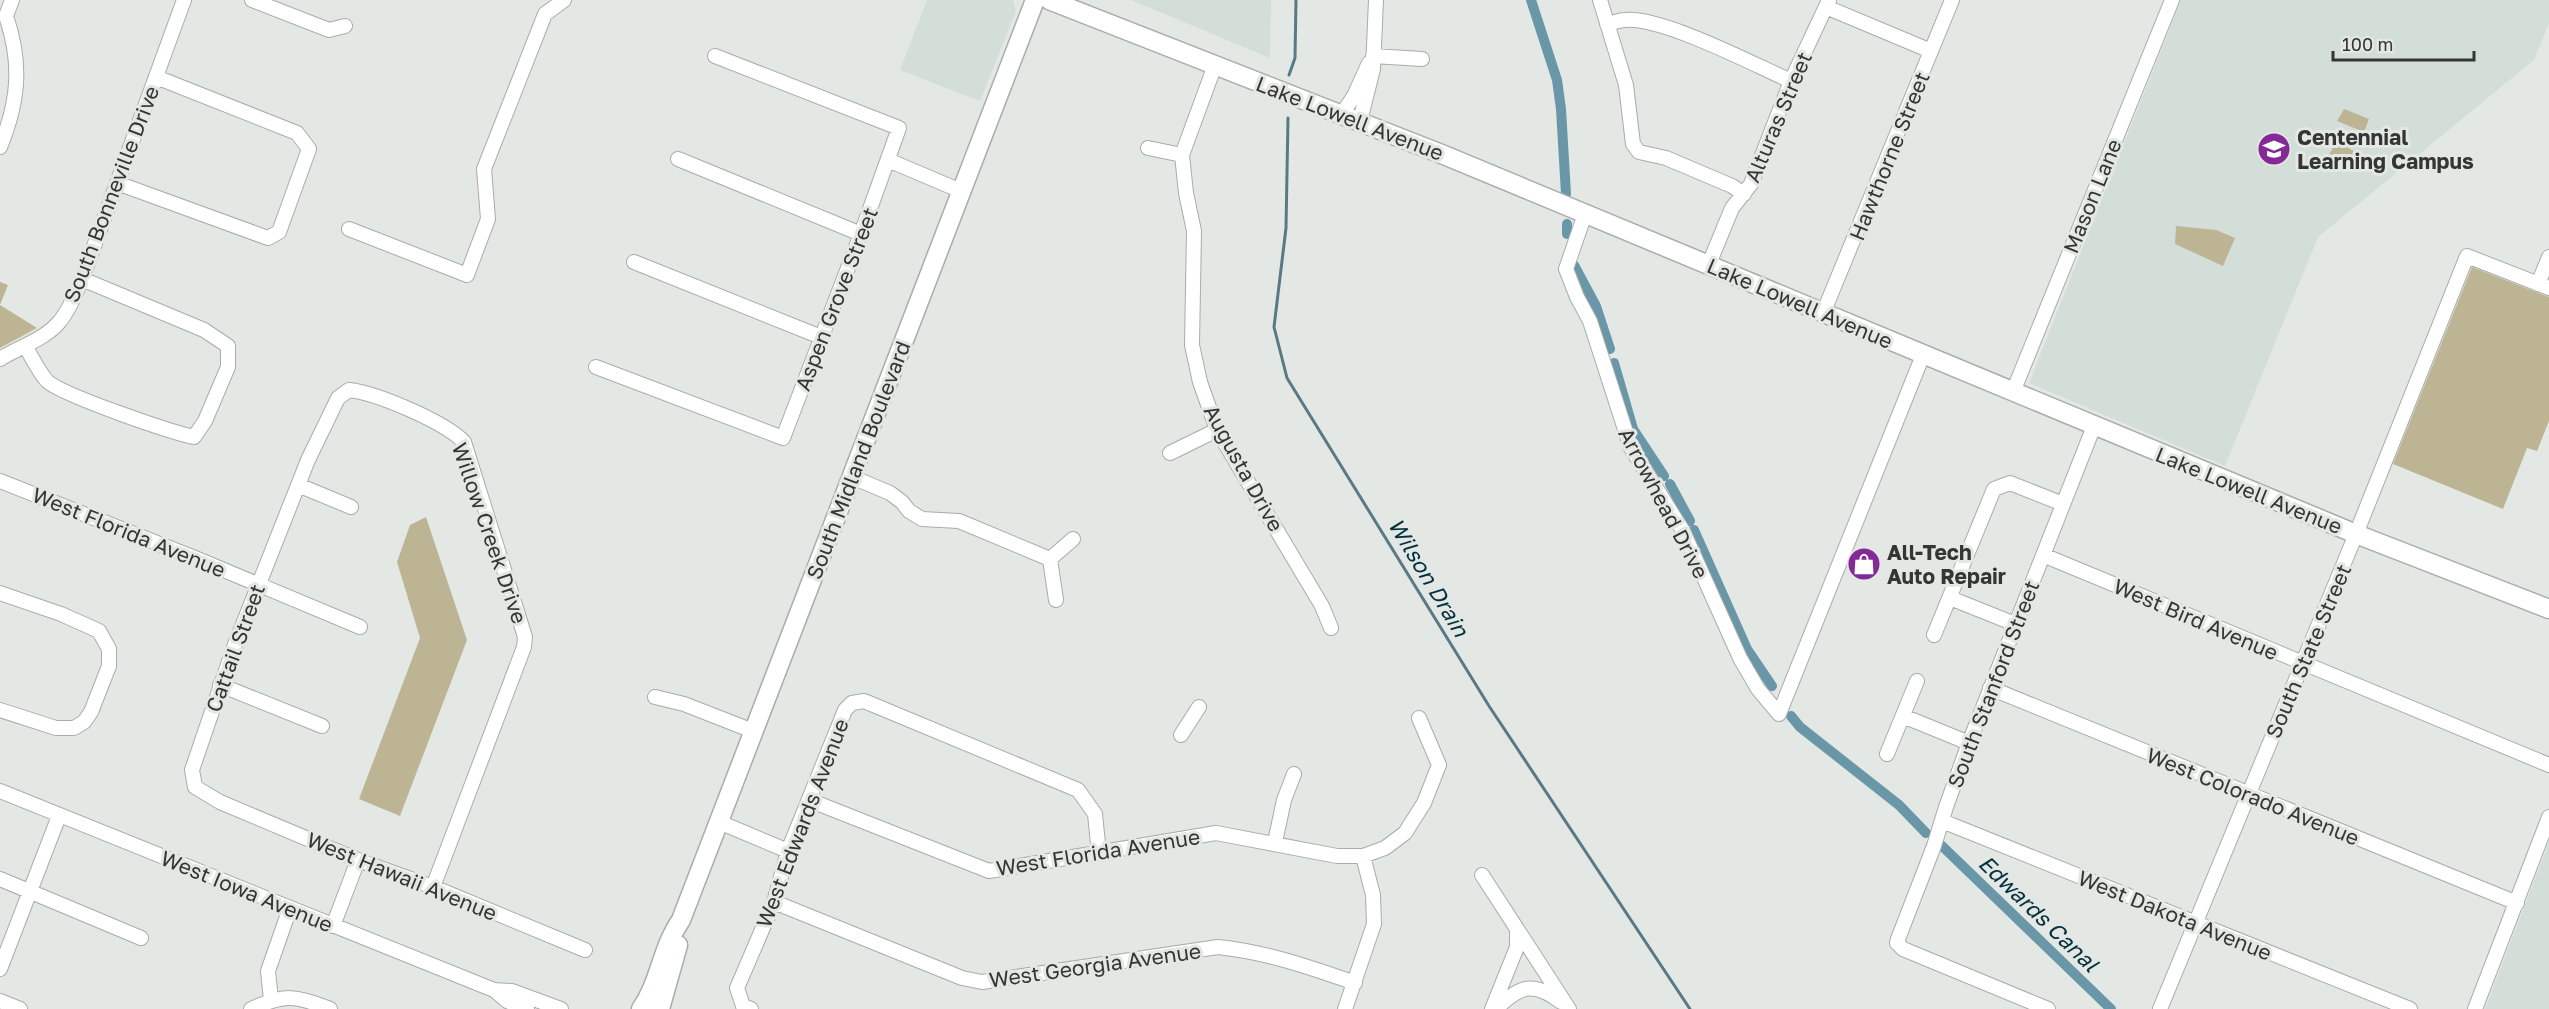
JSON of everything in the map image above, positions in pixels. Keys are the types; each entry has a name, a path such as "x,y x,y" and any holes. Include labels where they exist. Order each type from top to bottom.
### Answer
{"main road":[{"name":"South Midland Boulevard","path":"641,1009 648,999 669,937 681,920 1035,0"},
{"name":"Lake Lowell Avenue","path":"1050,0 1360,121 1824,311 1923,355 2356,534 2549,609"},
{"name":"South Midland Boulevard","path":"660,1009 680,940 681,920"}],"street":[{"path":"0,147 12,113 17,82 14,43 3,17 12,0"},
{"name":"South Bonneville Drive","path":"0,359 49,331 60,321 82,279 184,0"},
{"path":"252,0 329,30 345,26"},
{"path":"349,229 468,275 488,219 484,169 545,14 564,0"},
{"path":"1360,121 1373,69 1376,0"},
{"path":"1600,0 1626,85 1633,144 1639,152 1673,161 1732,186 1744,194"},
{"name":"Hawthorne Street","path":"1824,311 1953,0"},
{"name":"Mason Lane","path":"2013,392 2172,0"},
{"path":"1827,3 1931,51"},
{"name":"Alturas Street","path":"1709,264 1732,208 1751,184 1791,81 1827,3"},
{"path":"1607,24 1626,20 1653,24 1703,42 1791,81"},
{"name":"Aspen Grove Street","path":"596,367 783,438 899,128 715,56"},
{"path":"1373,56 1422,59"},
{"path":"1342,114 1354,96 1366,66 1373,56"},
{"name":"Augusta Drive","path":"1215,65 1182,155 1186,193 1194,231 1192,345 1200,382 1217,430 1322,606 1331,627"},
{"path":"117,183 268,238 279,232 309,149 297,132 156,77"},
{"path":"1148,148 1182,155"},
{"path":"678,159 861,234"},
{"path":"888,160 961,191"},
{"name":"Arrowhead Drive","path":"1585,214 1566,269 1590,321 1624,431 1638,461 1683,531 1740,658 1758,689 1779,714 1923,355"},
{"name":"South State Street","path":"2160,1009 2356,534 2467,256 2543,286 2549,256"},
{"path":"634,262 821,337"},
{"path":"25,346 48,381 69,393 164,429 194,437 205,421 228,367 228,345 204,330 82,279"},
{"name":"Willow Creek Drive","path":"308,460 338,398 350,390 362,392 455,432 464,442 520,616 525,637 524,647 433,887"},
{"name":"South Stanford Street","path":"2048,1009 1904,949 1897,943 1934,846 1969,743 2094,426"},
{"path":"1170,453 1217,430"},
{"name":"Cattail Street","path":"220,802 195,787 192,770 220,685 308,460"},
{"path":"852,477 890,493 909,511 922,519 959,521 1050,559"},
{"name":"West Florida Avenue","path":"0,481 360,627"},
{"path":"1934,634 1994,489 2010,483 2063,504"},
{"path":"298,485 351,507"},
{"path":"1050,559 1073,539"},
{"name":"West Bird Avenue","path":"2043,555 2549,765"},
{"path":"1050,559 1056,600"},
{"path":"0,593 61,614 99,631 109,649 109,666 91,712 84,722 74,728 56,728 0,710"},
{"path":"1950,598 2015,624"},
{"path":"1887,754 1917,681"},
{"path":"220,685 322,726"},
{"name":"West Colorado Avenue","path":"1990,688 2517,903"},
{"path":"655,697 684,704 753,731"},
{"name":"West Edwards Avenue","path":"751,1009 743,1006 737,988 774,902 788,851 808,800 845,710 852,703 864,701 1078,790 1095,814 1099,854"},
{"path":"1181,735 1199,707"},
{"path":"1903,716 1969,743"},
{"path":"1345,1009 1374,924 1373,895 1363,856 1385,848 1405,833 1424,803 1439,765 1419,717"},
{"path":"1275,842 1284,800 1294,774"},
{"name":"West Iowa Avenue","path":"0,791 494,990 512,991 561,1009"},
{"name":"West Florida Avenue","path":"808,800 990,871 1216,833 1275,842 1337,856 1363,856"},
{"name":"West Hawaii Avenue","path":"220,802 358,860 433,887 585,950"},
{"path":"0,969 60,816"},
{"path":"2475,1009 2549,817"},
{"name":"West Dakota Avenue","path":"1942,821 2410,1009"},
{"path":"719,822 788,851"},
{"path":"333,926 358,860"},
{"path":"1482,875 1569,1008"},
{"path":"0,879 141,938"},
{"name":"West Georgia Avenue","path":"774,902 962,978 982,982 1218,946 1253,951 1289,960 1355,983"},
{"path":"271,1000 268,971 290,908"},
{"path":"1494,1009 1517,947 1517,929"},
{"path":"1494,1009 1513,994 1534,987 1550,993 1569,1008"},
{"name":"West Iowa Avenue","path":"494,990 507,1001 527,1009"},
{"path":"251,1009 271,1000 291,996 304,998 330,1009"},
{"path":"0,1001 20,1009"}],"shaded area":[{"path":"927,0 1013,0 1016,11 980,101 900,70"},
{"path":"1131,0 1271,0 1270,58"},
{"name":"Centennial Learning Campus","path":"2181,0 2549,0 2549,23 2534,60 2318,237 2225,466 2029,383"},
{"path":"2344,109 2369,119 2364,132 2337,121"},
{"path":"2337,141 2355,152 2344,169 2327,158"},
{"path":"2176,226 2216,230 2235,238 2223,266 2175,244"},
{"path":"2472,267 2549,297 2549,421 2537,451 2527,448 2503,509 2393,464"},
{"path":"0,282 8,285 0,305"},
{"path":"0,305 37,328 0,348"},
{"path":"426,517 467,640 400,816 359,799 420,638 397,562 410,525"},
{"path":"2549,842 2549,1009 2485,1009"}],"waterway":[{"name":"Wilson Drain","path":"1289,75 1295,58 1296,0"},
{"name":"Edwards Canal","path":"1531,0 1557,80 1566,194"},
{"name":"Wilson Drain","path":"1288,118 1286,228 1274,327 1287,378 1489,706 1690,1009"},
{"name":"Edwards Canal","path":"1567,224 1567,234"},
{"name":"Edwards Canal","path":"1574,265 1596,306 1610,349"},
{"name":"Edwards Canal","path":"1614,363 1633,429 1664,476"},
{"name":"Edwards Canal","path":"1670,484 1690,521"},
{"name":"Edwards Canal","path":"1694,530 1747,649 1772,686"},
{"name":"Edwards Canal","path":"1791,716 1800,727 1899,805 1926,833"},
{"name":"Edwards Canal","path":"1941,845 2111,1009"}],"place":[{"name":"Centennial Learning Campus","path":"2274,149"},
{"name":"All-Tech Auto Repair","path":"1864,564"}]}
